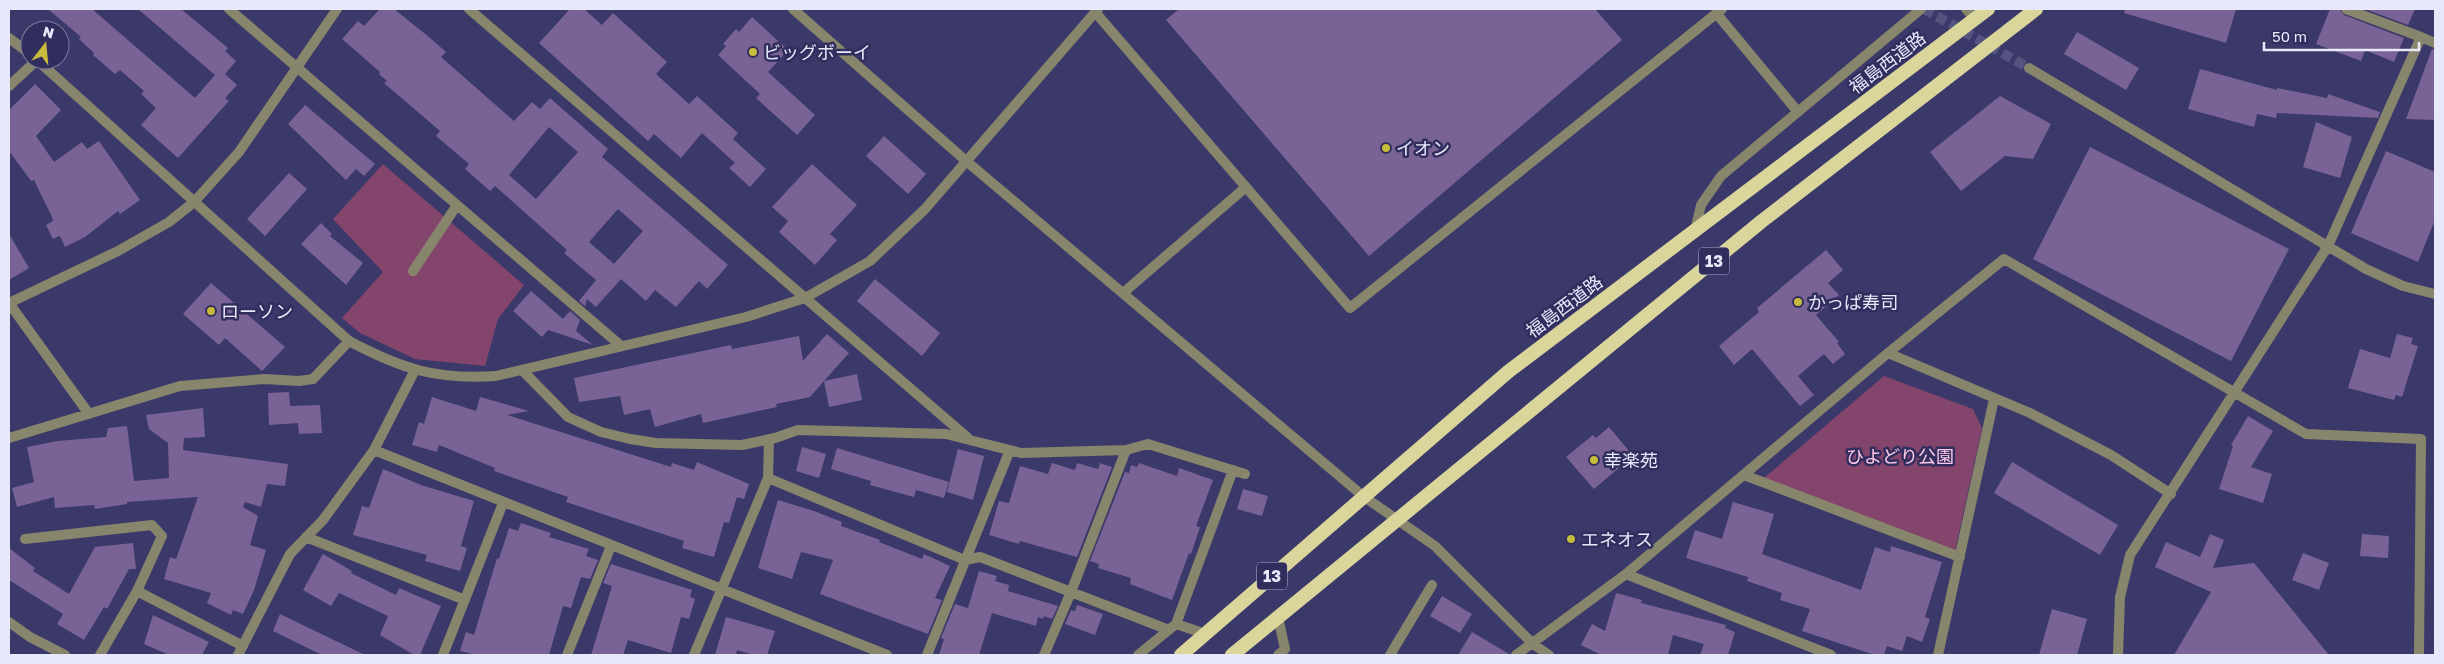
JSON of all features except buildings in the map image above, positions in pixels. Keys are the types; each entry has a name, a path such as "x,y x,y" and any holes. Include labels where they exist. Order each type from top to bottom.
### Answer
{"highway":[{"name":"福島西道路","path":"1181,655 1509,371 1695,231 1971,14 1988,9"},
{"name":"13","path":"1232,655 1762,221 2036,9"}],"street":[{"path":"229,9 620,345"},
{"path":"89,414 9,303 118,251 169,222 194,202 239,152 337,9"},
{"path":"469,9 968,438"},
{"path":"793,9 965,160 1363,496 1435,546 1533,644 1549,655"},
{"path":"1695,231 1701,205 1721,176 1921,9"},
{"path":"2346,9 2435,43"},
{"path":"48,70 349,341 379,357 415,370 442,376 470,378 523,371 620,345 746,317 805,298 870,261 925,209 965,160 1096,11 1350,308 1719,11 1798,112"},
{"path":"2118,655 2120,597 2130,555 2171,494 2328,246 2421,37"},
{"path":"9,38 20,46"},
{"path":"2029,68 2389,281 2435,294"},
{"path":"9,86 26,70"},
{"path":"1122,293 1246,188"},
{"path":"413,271 458,205"},
{"path":"1516,655 1626,574 2004,259 2306,434 2420,439 2419,655"},
{"path":"9,438 180,386 264,379 299,381 313,379 349,341"},
{"path":"1888,354 2030,413 2110,455 2171,494"},
{"path":"137,590 241,651 290,554 323,520 374,450 415,370"},
{"path":"523,371 568,417 601,432 656,443 742,445 798,430 946,434 968,438 1021,453 1126,450 1148,444 1245,474"},
{"path":"1938,655 1994,399"},
{"path":"694,655 768,478 769,439"},
{"path":"374,450 610,546 887,655"},
{"path":"927,655 1010,450"},
{"path":"1044,655 1071,592 1126,450"},
{"path":"1138,655 1172,627 1233,470"},
{"path":"1744,475 1960,557"},
{"path":"768,478 965,560 980,557 1071,592 1172,627 1206,634"},
{"path":"443,655 504,503"},
{"path":"25,539 152,525 162,536 137,590 100,655"},
{"path":"306,537 465,600"},
{"path":"567,655 610,546"},
{"path":"1626,574 1831,655"},
{"path":"1390,655 1432,585"},
{"path":"1278,617 1285,649 1278,655"},
{"path":"9,622 30,637 65,655"}],"green space":[{"path":"383,164 524,285 498,319 485,366 415,359 360,333 342,318 383,272 333,219"},
{"name":"ひよどり公園","path":"1884,376 1973,409 1982,428 1955,551 1764,478"}],"tunnel":[{"path":"1924,9 2029,68"}],"place":[{"name":"ビッグボーイ","path":"753,52"},
{"name":"イオン","path":"1386,148"},
{"name":"かっぱ寿司","path":"1798,302"},
{"name":"ローソン","path":"211,311"},
{"name":"幸楽苑","path":"1594,460"},
{"name":"エネオス","path":"1571,539"}]}
